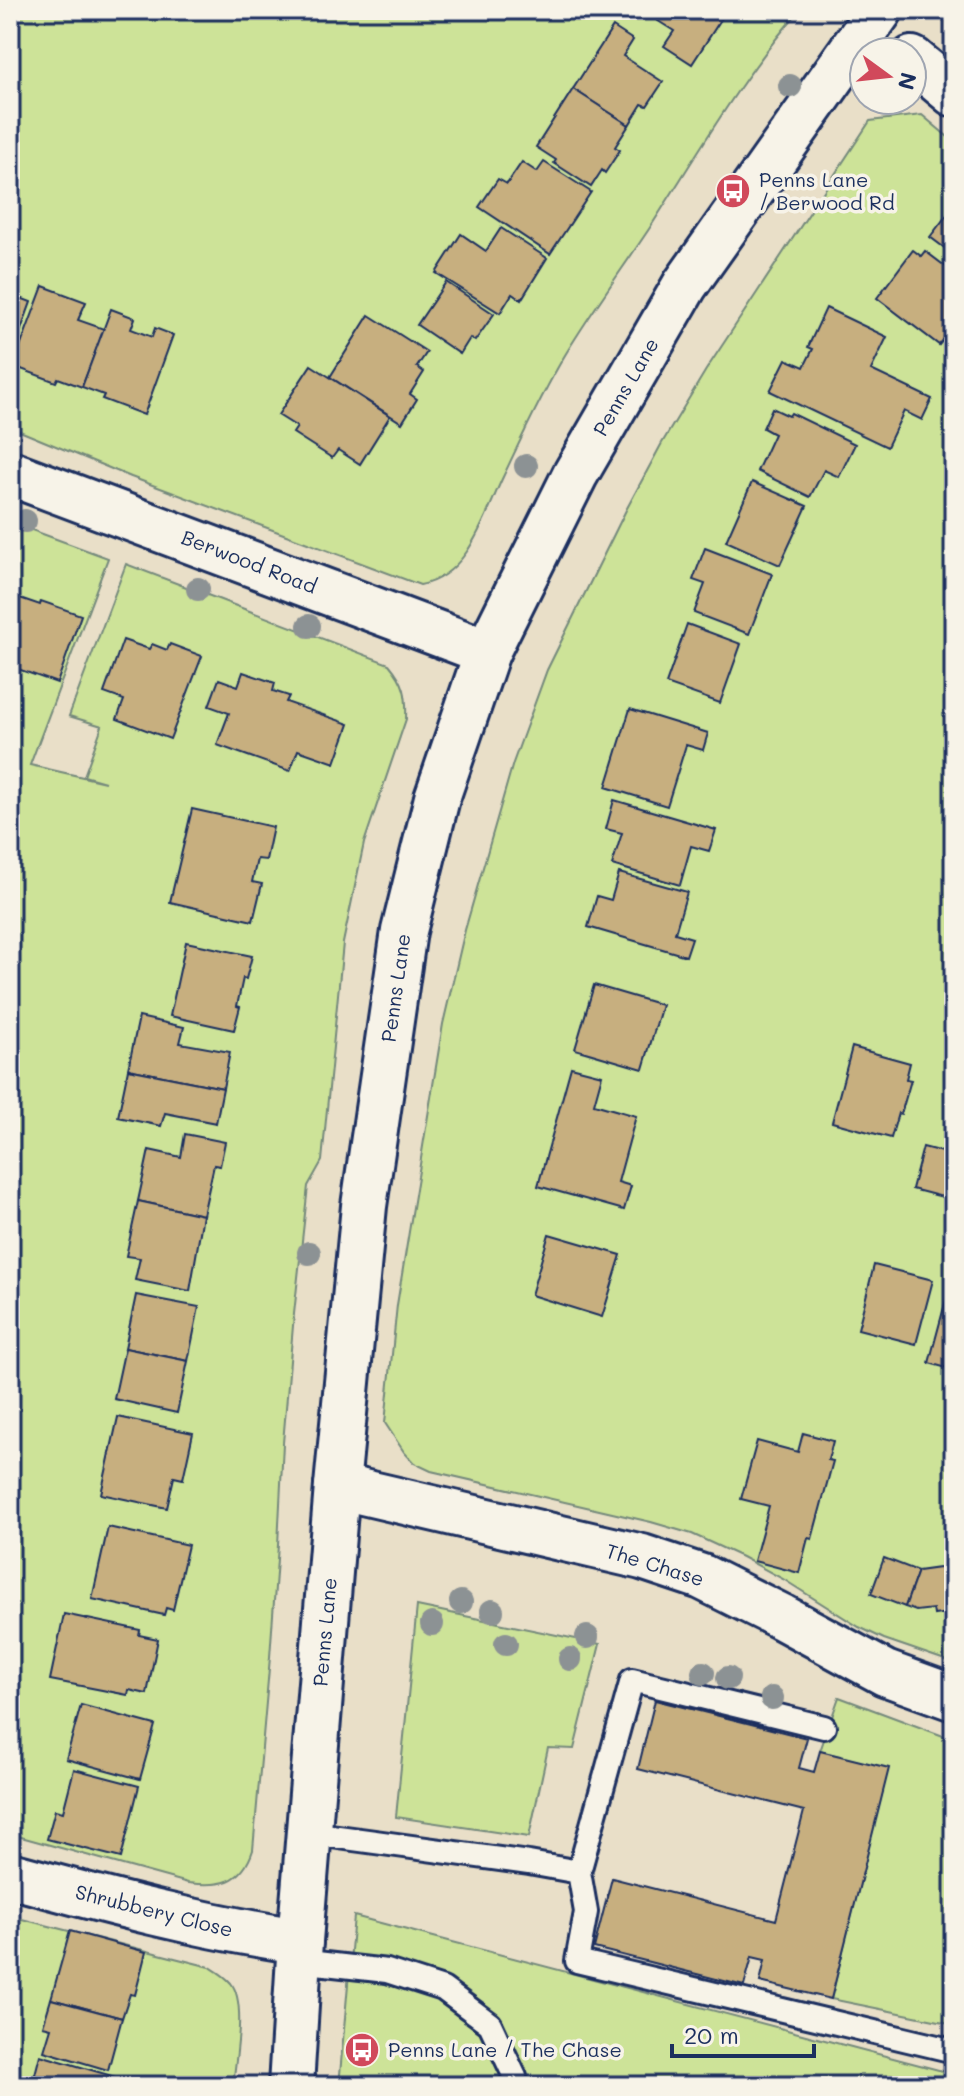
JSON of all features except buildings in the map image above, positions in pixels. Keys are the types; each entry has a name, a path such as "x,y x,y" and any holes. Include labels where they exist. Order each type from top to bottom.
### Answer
{"main road":[{"path":"875,17 890,36"},
{"name":"Penns Lane","path":"291,2086 337,1486 364,1206 404,931 437,798 487,652 575,475 685,285 875,17"},
{"path":"928,72 954,94"},
{"name":"Berwood Road","path":"10,473 487,652"},
{"name":"The Chase","path":"337,1486 642,1557 702,1577 885,1673 954,1698"},
{"name":"Shrubbery Close","path":"10,1875 245,1933 300,1951"}],"lane":[{"path":"824,1727 632,1680 579,1872 586,1912 577,1961 954,2051"},
{"path":"309,1833 579,1872"},
{"path":"300,1951 387,1971 443,1989 490,2024 515,2077 516,2086"}],"green space":[{"path":"10,10 800,10 739,89 565,355 532,416 472,543 451,570 420,585 131,477 10,427"},
{"path":"923,116 954,142 954,1215 951,1238 954,1239 954,1663 859,1627 783,1579 692,1534 431,1471 414,1463 385,1423 397,1305 443,1024 465,930 513,763 547,670 662,443 706,370 870,121"},
{"path":"10,522 108,558 30,765 105,782 84,776 102,726 69,716 126,564 389,664 402,683 405,696 406,719 364,843 343,943 322,1161 308,1186 283,1443 270,1657 253,1850 243,1870 220,1883 188,1883 10,1834"},
{"path":"417,1606 600,1644 574,1749 548,1748 529,1837 396,1817"},
{"path":"839,1697 954,1740 954,2024 831,1999 888,1769 820,1751"},
{"path":"10,1916 210,1967 224,1976 236,1992 238,2004 239,2033 233,2086 10,2086"},
{"path":"354,1916 954,2074 954,2086 339,2086"}],"place":[{"name":"Penns Lane / Berwood Rd","path":"733,191"},
{"name":"Penns Lane / The Chase","path":"362,2050"}]}
